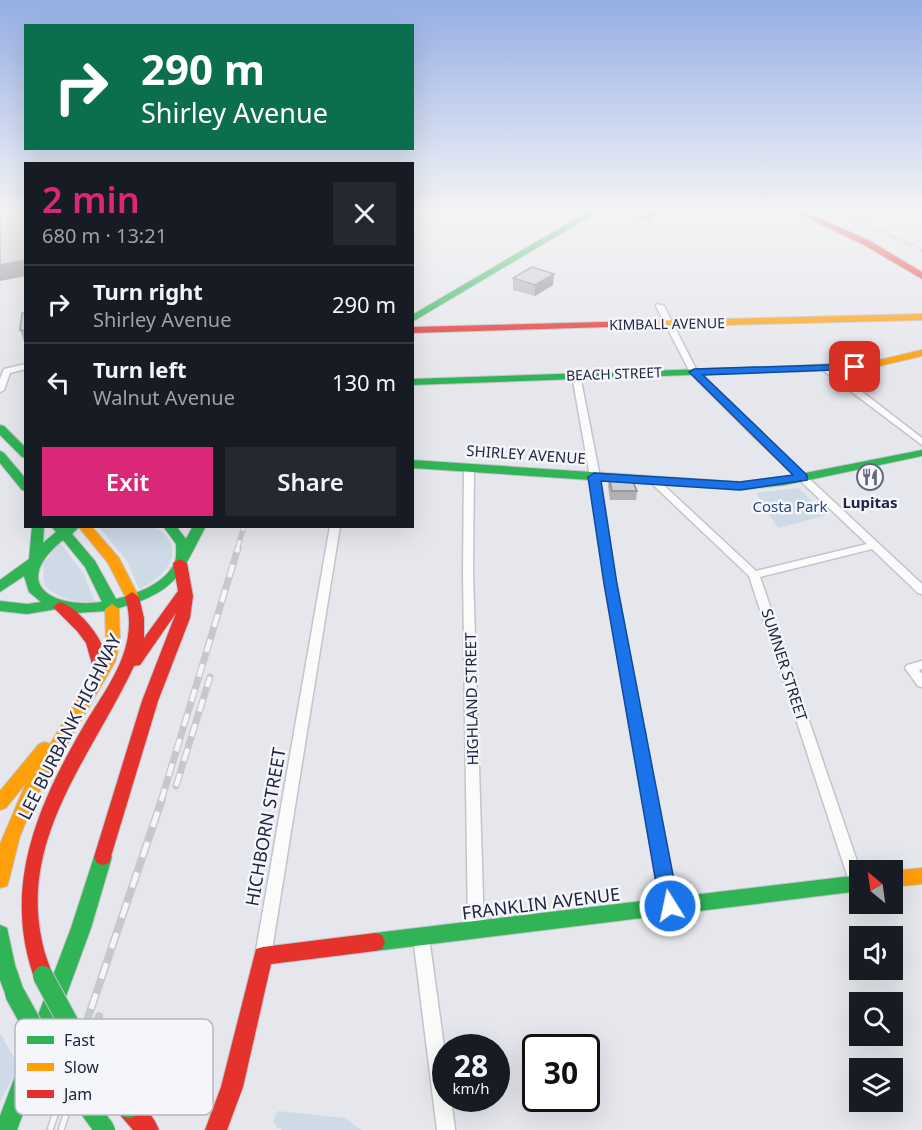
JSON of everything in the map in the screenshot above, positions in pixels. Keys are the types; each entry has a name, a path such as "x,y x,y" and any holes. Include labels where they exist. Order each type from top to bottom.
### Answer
{"main road":[{"path":"414,304 485,264"},
{"path":"414,318 506,264"},
{"path":"902,264 922,276"},
{"name":"KIMBALL AVENUE","path":"414,330 922,317"},
{"name":"BEACH STREET","path":"414,382 827,369 868,365 922,353"},
{"path":"0,428 24,453"},
{"name":"SHIRLEY AVENUE","path":"414,464 740,486 802,478 922,453"},
{"path":"0,455 24,485"},
{"path":"38,528 31,573 33,587 42,597 57,605 88,632 96,643 101,662 98,680"},
{"name":"LEE BURBANK HIGHWAY","path":"66,1019 43,976 31,944 26,918 25,890 30,856 46,806 101,712 137,639 137,623 132,601 114,560 86,528"},
{"path":"46,1019 90,899 153,692 183,618 185,591 180,562 182,542 171,528"},
{"path":"0,606 27,609 57,605 82,610 110,607 132,601 163,584 180,562 199,528"},
{"path":"0,587 34,561 46,545 66,529"},
{"name":"LEE BURBANK HIGHWAY","path":"0,880 8,842 21,808 98,680 113,641 114,624 110,607 94,567 66,529"},
{"path":"101,712 185,591"},
{"path":"0,802 84,705"},
{"path":"903,878 922,876"},
{"name":"FRANKLIN AVENUE","path":"263,956 849,885"},
{"path":"0,934 5,965 15,994 29,1019"},
{"name":"HICHBORN STREET","path":"216,1130 232,1087 263,956"},
{"path":"6,1130 15,1105"},
{"path":"94,1115 105,1130"},
{"name":"LEE BURBANK HIGHWAY","path":"135,1115 148,1130"}],"street":[{"path":"660,306 694,372 802,478 922,590"},
{"path":"0,390 7,371 24,367"},
{"path":"827,369 922,442"},
{"path":"576,375 610,584 670,906"},
{"name":"HIGHLAND STREET","path":"469,468 468,572 476,930"},
{"name":"SUMNER STREET","path":"654,481 754,575 850,860"},
{"name":"HICHBORN STREET","path":"263,956 335,528"},
{"path":"754,575 874,545"},
{"path":"922,665 910,668 922,683"},
{"path":"421,937 446,1130"}],"green space":[{"name":"Costa Park","path":"798,488 827,515 778,528 756,493"},
{"path":"100,528 154,528 165,534 171,544 171,560 167,568 154,581 139,589 127,561"},
{"path":"60,543 84,574 95,602 68,599 44,585 43,564"},
{"path":"0,1033 15,1060 15,1074 0,1101"},
{"path":"278,1111 345,1118 361,1130 283,1130 277,1128 273,1121"}],"building":[{"path":"532,267 554,274 535,285 513,278"},
{"path":"24,312 24,331 20,330 22,313"},
{"path":"609,477 631,477 637,491 612,491"}],"railway":[{"path":"237,550 243,528"},
{"path":"161,801 238,548"},
{"path":"176,786 210,677"},
{"path":"88,1019 162,799"},
{"path":"50,1130 55,1115"},
{"path":"61,1130 66,1115"}],"traffic: fast":[{"path":"414,318 506,264"},
{"path":"414,382 794,369"},
{"path":"0,428 24,453"},
{"path":"414,464 740,486 785,481 922,453"},
{"path":"0,455 24,485"},
{"path":"35,559 38,528"},
{"path":"59,528 90,564 103,585 112,609"},
{"path":"72,528 49,544 39,555 33,566 31,578 34,589 44,598 62,606 76,608 92,608 128,601 146,594 173,575 181,563 183,544 171,528"},
{"path":"182,559 199,528"},
{"path":"0,587 34,562"},
{"path":"0,606 27,609 56,605"},
{"path":"47,1019 81,928 103,857"},
{"path":"375,942 849,884"},
{"path":"0,934 5,965 15,994"},
{"path":"43,976 66,1019"},
{"path":"15,994 29,1019"},
{"path":"6,1130 15,1106"},
{"path":"94,1115 105,1130"}],"traffic: slow":[{"path":"640,324 922,317"},
{"path":"794,369 875,364 922,353"},
{"path":"86,528 114,561 132,597"},
{"path":"0,880 11,836 28,796 107,662 113,642 112,609"},
{"path":"0,803 45,749"},
{"path":"903,878 922,876"}],"traffic: jam":[{"path":"902,264 922,276"},
{"path":"414,330 640,324"},
{"path":"103,857 150,701 183,618 186,596 180,563"},
{"path":"135,661 185,591"},
{"path":"43,976 32,941 28,907 35,852 43,826 65,774 120,680 133,652 137,624 132,597"},
{"path":"60,607 83,627 94,642 100,671"},
{"path":"216,1130 232,1087 263,956 375,942"},
{"path":"135,1115 148,1130"}],"place":[{"name":"Lupitas","path":"870,477"}],"route":[{"path":"670,906 610,584 594,477 740,486 802,478 694,372 855,367"}]}
